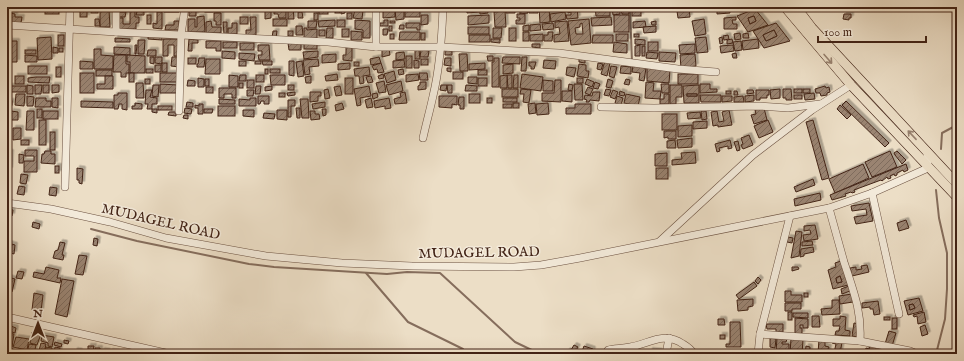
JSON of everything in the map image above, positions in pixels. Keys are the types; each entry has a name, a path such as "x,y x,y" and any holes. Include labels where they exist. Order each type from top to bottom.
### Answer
{"main road":[{"path":"785,7 851,85 957,197"},
{"path":"796,7 812,28 957,184"}],"street":[{"path":"65,187 70,7"},
{"path":"116,7 116,32"},
{"path":"179,111 181,35 185,7"},
{"path":"376,7 376,46"},
{"path":"423,138 433,96 442,46 443,8 452,7"},
{"path":"7,25 116,32 328,42 376,46 442,46 559,53 678,69 716,72"},
{"path":"660,242 753,155 821,104 828,101 851,85"},
{"path":"601,107 654,108 760,106 788,108 821,104"},
{"path":"927,151 928,168"},
{"name":"MUDAGEL ROAD","path":"7,203 51,209 110,222 166,238 266,256 342,263 412,266 514,267 532,266 580,258 830,208 872,193 928,168"},
{"path":"872,193 899,314"},
{"path":"830,208 858,304 861,325 860,341"},
{"path":"758,354 760,334 790,216"},
{"path":"7,317 170,354"},
{"path":"760,334 860,341 910,351 917,354"},
{"path":"608,354 608,350 630,347 658,338 678,340 691,349 694,354"},
{"path":"666,354 669,338"},
{"path":"699,354 710,354"}],"building":[{"path":"45,7 59,7 59,14 45,14"},
{"path":"80,7 87,7 87,17 80,17"},
{"path":"91,7 98,7 98,13 91,13"},
{"path":"119,7 127,7 127,11 119,11"},
{"path":"130,7 136,7 136,10 130,10"},
{"path":"139,7 148,7 148,10 139,11"},
{"path":"164,7 174,7 174,9 179,9 179,12 164,12"},
{"path":"189,7 196,7 196,16 189,16"},
{"path":"205,7 220,7 220,12 205,12"},
{"path":"249,7 256,7 255,10 249,10"},
{"path":"286,7 286,18 279,18 278,14 274,14 274,8"},
{"path":"288,7 293,7 294,19 288,19"},
{"path":"297,7 301,7 302,11 297,11"},
{"path":"312,7 318,7 318,11 312,11"},
{"path":"319,7 328,7 328,14 319,14"},
{"path":"335,7 340,7 340,13 335,13"},
{"path":"341,7 345,7 345,13 341,14"},
{"path":"467,7 478,7 479,12 467,13"},
{"path":"479,7 487,7 488,13 480,14"},
{"path":"505,7 515,7 515,13 506,13"},
{"path":"539,7 549,7 550,22 540,23"},
{"path":"555,7 564,7 564,9 555,10"},
{"path":"570,7 577,7 578,18 567,19 566,15 571,15 571,12 568,13 568,9 571,9"},
{"path":"595,7 610,7 610,16 596,16"},
{"path":"612,7 620,7 620,14 613,15"},
{"path":"632,7 641,7 641,16 632,16"},
{"path":"683,7 689,7 690,17 678,18 677,11 684,10"},
{"path":"729,7 730,13 717,14 717,9"},
{"path":"404,8 404,19 396,20 395,9"},
{"path":"405,8 420,8 420,17 405,17"},
{"path":"538,8 538,13 529,13 529,9"},
{"path":"265,9 271,9 271,18 265,19"},
{"path":"355,9 363,10 362,19 353,18"},
{"path":"527,9 528,13 520,14 520,10"},
{"path":"621,9 629,9 629,14 622,14"},
{"path":"755,9 768,25 748,32 737,16","holes":["754,16 756,21 750,24 748,18"]},
{"path":"100,10 109,10 110,27 100,27"},
{"path":"383,10 395,10 395,17 383,18"},
{"path":"130,11 135,11 135,17 139,17 139,23 136,23 136,29 119,29 119,18 123,18 123,24 130,24"},
{"path":"137,11 144,12 144,15 136,15"},
{"path":"505,11 506,27 495,27 494,12"},
{"path":"119,12 126,12 125,17 119,17"},
{"path":"157,12 162,12 162,29 153,28 153,23 157,24"},
{"path":"298,12 302,12 303,18 298,18"},
{"path":"565,12 566,19 551,22 550,14"},
{"path":"10,13 15,14 15,17 22,17 21,23 9,22"},
{"path":"214,13 221,13 221,25 216,25 216,21 214,21"},
{"path":"314,13 318,13 318,20 314,20"},
{"path":"347,13 352,13 352,19 347,19"},
{"path":"517,14 525,14 525,24 516,24 516,20 520,20 520,18 517,18"},
{"path":"844,14 851,14 851,18 849,18 849,20 843,19"},
{"path":"147,15 151,15 151,24 147,24"},
{"path":"421,15 428,15 428,24 421,25"},
{"path":"489,15 489,23 468,25 468,16"},
{"path":"614,15 629,15 629,32 614,32"},
{"path":"204,16 205,32 188,32 188,19 195,19 195,27 197,27 197,17"},
{"path":"754,16 756,21 750,24 748,18"},
{"path":"240,17 248,17 248,24 240,24"},
{"path":"250,17 256,17 256,35 246,36 246,30 251,30"},
{"path":"611,17 612,25 592,26 591,18"},
{"path":"736,17 736,20 732,20 733,24 737,24 737,29 724,29 724,18"},
{"path":"95,19 99,19 100,26 95,26"},
{"path":"273,19 287,19 287,26 273,26"},
{"path":"589,19 591,43 571,45 568,21","holes":["582,23 583,34 576,34 575,28 580,27 580,24"]},
{"path":"704,19 706,34 695,36 692,21"},
{"path":"335,20 335,26 319,27 318,21"},
{"path":"337,20 345,20 345,27 337,27"},
{"path":"355,20 370,21 370,38 363,38 363,30 355,29"},
{"path":"384,20 388,20 388,26 380,26 380,23 384,23"},
{"path":"174,21 179,21 179,30 165,30 166,25 174,25"},
{"path":"211,21 212,27 221,27 221,33 206,33 206,22"},
{"path":"308,21 317,21 316,28 308,28"},
{"path":"567,21 569,41 554,42 554,35 560,34 559,27 555,28 555,22"},
{"path":"645,21 646,27 633,28 633,22"},
{"path":"656,21 656,25 652,25 651,22"},
{"path":"223,22 227,22 227,34 224,34"},
{"path":"232,23 237,23 237,34 228,34 228,28 232,28"},
{"path":"406,23 420,23 420,30 417,30 417,28 406,28"},
{"path":"553,23 554,29 543,30 542,24"},
{"path":"776,23 790,41 764,48 753,31","holes":["774,30 777,36 766,41 763,35"]},
{"path":"540,24 541,30 530,31 530,25"},
{"path":"400,25 404,25 404,29 399,29"},
{"path":"529,25 529,31 523,31 523,26"},
{"path":"296,26 302,26 303,35 296,35"},
{"path":"389,26 392,26 392,31 389,31"},
{"path":"656,26 656,32 644,33 643,27"},
{"path":"468,27 489,27 489,34 468,34"},
{"path":"304,28 307,28 307,30 317,29 317,38 304,38"},
{"path":"327,28 333,28 333,38 326,38"},
{"path":"493,28 502,28 501,38 493,38"},
{"path":"509,28 516,28 516,41 509,41"},
{"path":"342,29 349,29 349,37 342,37"},
{"path":"383,29 388,29 387,35 383,35"},
{"path":"319,30 325,30 325,36 319,36"},
{"path":"774,30 777,36 766,41 763,35"},
{"path":"273,31 277,31 276,38 272,38"},
{"path":"288,31 293,31 293,36 288,36"},
{"path":"351,31 362,32 362,40 351,40"},
{"path":"400,32 420,32 420,40 399,40"},
{"path":"523,32 529,32 529,41 523,41"},
{"path":"548,32 553,32 552,41 544,41 544,35 548,35"},
{"path":"421,33 425,33 425,40 421,40"},
{"path":"740,33 741,39 735,40 734,34"},
{"path":"748,33 749,38 743,38 743,34"},
{"path":"390,34 394,34 394,39 390,39"},
{"path":"543,34 543,41 530,41 530,35"},
{"path":"616,34 628,34 628,41 616,41"},
{"path":"634,34 639,34 639,37 634,37"},
{"path":"58,35 64,35 64,46 58,46"},
{"path":"148,35 162,36 162,40 148,39"},
{"path":"469,35 490,35 490,42 469,42"},
{"path":"593,35 613,35 613,43 592,43"},
{"path":"728,35 729,39 724,40 723,36"},
{"path":"51,37 52,59 38,60 37,38"},
{"path":"706,37 708,52 697,53 695,38"},
{"path":"722,37 723,43 720,44 719,38"},
{"path":"7,38 9,38 9,41 17,41 17,62 7,62"},
{"path":"115,38 130,39 130,42 115,42"},
{"path":"163,39 180,39 180,56 174,56 174,45 168,45 168,56 163,56"},
{"path":"189,39 198,40 198,43 192,43 192,51 188,51"},
{"path":"491,39 500,39 500,43 491,42"},
{"path":"635,39 645,40 645,45 635,44"},
{"path":"732,39 733,43 727,44 727,40"},
{"path":"758,39 759,48 743,50 742,41"},
{"path":"138,40 145,40 144,54 138,54"},
{"path":"206,41 221,41 221,51 216,51 216,48 206,48"},
{"path":"741,41 742,50 735,51 733,42"},
{"path":"223,42 237,42 237,48 223,48"},
{"path":"301,42 301,50 289,50 288,43"},
{"path":"614,42 627,44 627,53 613,52"},
{"path":"648,42 658,42 658,51 648,51"},
{"path":"240,43 254,43 254,50 240,50"},
{"path":"304,43 317,43 317,49 304,49"},
{"path":"532,44 540,44 540,48 532,47"},
{"path":"695,44 695,53 680,54 679,45"},
{"path":"135,45 137,45 136,54 135,54"},
{"path":"258,45 269,45 270,60 259,60 258,55 262,55 262,51 258,51"},
{"path":"640,45 640,56 635,56 635,46"},
{"path":"733,45 734,51 721,53 720,46"},
{"path":"642,46 645,46 645,56 642,56"},
{"path":"53,47 58,48 58,53 53,53"},
{"path":"114,47 130,48 130,55 114,54"},
{"path":"346,47 352,47 352,61 343,60 343,55 346,55"},
{"path":"59,48 63,48 63,52 59,52"},
{"path":"94,49 101,49 101,55 113,56 113,69 94,69"},
{"path":"389,49 390,55 382,57 382,50"},
{"path":"25,50 36,50 36,54 25,54"},
{"path":"148,50 156,50 156,56 147,56"},
{"path":"415,50 419,50 420,59 415,59"},
{"path":"421,50 429,51 428,57 420,57"},
{"path":"445,50 452,51 452,55 445,55"},
{"path":"222,51 235,52 235,59 222,58"},
{"path":"318,51 318,57 304,59 303,52"},
{"path":"404,52 405,59 396,60 396,53"},
{"path":"647,52 658,53 657,59 646,58"},
{"path":"659,52 676,53 675,62 659,61"},
{"path":"239,53 255,54 254,61 239,59"},
{"path":"736,53 737,58 733,58 732,54"},
{"path":"336,54 336,62 322,63 322,55"},
{"path":"459,54 467,54 468,71 460,71"},
{"path":"695,54 696,66 681,68 680,55"},
{"path":"25,55 37,56 37,62 25,62"},
{"path":"114,55 126,55 126,64 129,64 129,73 126,73 126,77 121,77 121,72 113,72"},
{"path":"127,55 145,56 145,73 130,73 130,62 127,62"},
{"path":"406,56 412,56 412,68 406,68"},
{"path":"487,56 493,56 493,61 488,61"},
{"path":"150,57 154,57 154,64 150,63"},
{"path":"155,57 162,57 162,64 155,63"},
{"path":"172,57 180,57 179,67 171,66"},
{"path":"379,57 381,63 371,65 370,59"},
{"path":"503,57 520,57 520,64 502,63"},
{"path":"522,57 527,57 526,71 521,71"},
{"path":"188,58 196,58 196,64 188,64"},
{"path":"199,58 205,58 204,67 197,67"},
{"path":"445,58 451,58 451,66 444,65"},
{"path":"494,58 499,58 499,87 492,87 492,62 494,62"},
{"path":"579,58 585,59 585,63 579,62"},
{"path":"206,59 220,59 220,74 205,74"},
{"path":"318,59 319,66 309,67 310,74 305,75 303,60"},
{"path":"421,59 428,59 428,65 421,65"},
{"path":"404,60 405,67 393,68 393,61"},
{"path":"414,60 419,61 419,68 414,68"},
{"path":"544,60 556,61 555,69 543,68"},
{"path":"80,61 93,62 93,69 80,69"},
{"path":"239,61 246,61 246,66 239,66"},
{"path":"255,61 261,61 261,64 255,64"},
{"path":"262,61 272,61 272,65 263,65"},
{"path":"289,61 294,61 294,76 289,75"},
{"path":"302,61 304,76 298,77 296,62"},
{"path":"605,61 610,63 607,76 601,74"},
{"path":"354,62 359,62 359,66 354,66"},
{"path":"529,62 536,62 534,69 531,69"},
{"path":"162,63 167,63 167,72 162,72"},
{"path":"350,63 350,69 338,70 338,64"},
{"path":"381,63 384,72 378,73 377,69 374,70 372,66"},
{"path":"485,63 485,69 469,70 469,64"},
{"path":"598,63 603,64 601,70 597,69"},
{"path":"513,64 513,73 503,74 503,65"},
{"path":"579,64 586,65 586,71 589,71 588,78 577,76"},
{"path":"155,65 161,65 161,72 155,72"},
{"path":"28,66 47,66 47,74 28,74"},
{"path":"611,66 617,67 614,78 609,76"},
{"path":"621,66 631,67 631,74 620,73"},
{"path":"633,66 646,68 644,81 639,80 640,73 632,72"},
{"path":"56,67 61,67 61,77 56,77"},
{"path":"369,67 370,75 363,76 364,83 360,84 359,76 355,76 354,69"},
{"path":"567,67 576,68 574,77 566,75"},
{"path":"447,68 451,68 451,72 447,71"},
{"path":"647,68 670,70 669,83 647,81"},
{"path":"146,69 153,69 153,73 146,73"},
{"path":"265,69 268,69 268,74 265,74"},
{"path":"270,69 280,69 280,73 270,73"},
{"path":"403,69 404,74 399,75 398,70"},
{"path":"96,70 112,70 112,76 96,76"},
{"path":"478,70 487,70 487,75 478,75"},
{"path":"394,71 396,80 387,83 384,74"},
{"path":"453,72 463,72 463,79 453,79"},
{"path":"80,73 94,73 94,93 80,93"},
{"path":"129,73 134,73 134,82 129,82"},
{"path":"160,73 178,73 178,82 160,82"},
{"path":"419,73 427,73 428,80 420,80"},
{"path":"337,74 338,80 326,81 325,76"},
{"path":"383,74 384,78 379,79 378,76"},
{"path":"418,74 419,80 406,82 406,75"},
{"path":"522,74 543,77 541,91 520,88"},
{"path":"678,74 698,74 698,84 678,84"},
{"path":"229,75 238,76 238,87 229,87"},
{"path":"240,75 246,75 246,81 239,81"},
{"path":"256,75 264,75 264,82 256,82"},
{"path":"270,75 285,75 285,85 271,85"},
{"path":"507,75 512,75 512,88 508,88"},
{"path":"507,75 507,88 500,88 500,76"},
{"path":"514,75 518,75 518,88 513,88"},
{"path":"15,76 24,76 24,84 15,84"},
{"path":"105,76 113,76 113,89 97,89 97,84 105,84"},
{"path":"311,76 311,83 306,83 305,77"},
{"path":"371,76 373,82 368,83 366,77"},
{"path":"50,77 49,83 28,82 28,78"},
{"path":"468,77 477,77 477,84 468,83"},
{"path":"198,78 204,79 204,87 198,87"},
{"path":"345,78 353,78 353,94 345,94"},
{"path":"478,78 487,78 487,86 478,86"},
{"path":"577,78 583,78 583,83 577,83"},
{"path":"145,79 150,79 150,84 145,84"},
{"path":"205,79 209,79 209,86 205,86"},
{"path":"587,79 594,82 592,87 585,84"},
{"path":"608,79 613,81 611,88 606,87"},
{"path":"626,79 630,80 629,85 624,84"},
{"path":"188,80 195,81 195,86 187,86"},
{"path":"247,80 254,80 254,88 247,88"},
{"path":"543,80 553,81 553,91 543,91"},
{"path":"555,80 561,80 561,102 542,101 542,93 554,93"},
{"path":"384,81 386,92 379,93 376,83"},
{"path":"401,81 403,91 389,95 386,85"},
{"path":"420,82 426,82 426,89 418,90"},
{"path":"595,82 600,84 598,89 593,88"},
{"path":"646,82 654,83 653,91 661,91 660,99 645,98"},
{"path":"136,83 143,83 144,98 136,98"},
{"path":"239,83 243,83 243,88 239,88"},
{"path":"160,84 178,85 178,93 160,93"},
{"path":"569,84 573,85 572,91 568,90"},
{"path":"574,84 582,84 583,100 575,100"},
{"path":"661,84 669,84 669,93 662,93"},
{"path":"700,84 710,84 710,89 717,89 717,92 700,93"},
{"path":"27,85 33,86 33,94 27,94"},
{"path":"35,85 42,85 41,94 35,94"},
{"path":"43,85 49,85 49,93 43,93"},
{"path":"52,85 59,85 59,92 52,93"},
{"path":"153,85 159,85 158,97 152,96"},
{"path":"288,85 294,85 294,90 288,90"},
{"path":"441,85 447,85 446,91 440,90"},
{"path":"447,85 452,85 452,93 448,93"},
{"path":"466,85 477,86 477,91 465,91"},
{"path":"670,85 682,85 682,97 676,97 676,104 670,104"},
{"path":"699,85 699,103 684,103 683,86","holes":["687,94 697,94 697,96 687,96"]},
{"path":"8,86 26,86 26,92 8,92"},
{"path":"256,86 261,86 260,94 255,94"},
{"path":"272,86 272,90 265,91 265,87"},
{"path":"340,86 342,95 336,96 334,87"},
{"path":"369,86 371,96 360,98 361,105 357,106 354,89"},
{"path":"825,86 826,88 829,87 830,92 827,93 827,95 821,96 820,93 816,93 815,89"},
{"path":"206,87 213,87 213,93 206,93"},
{"path":"588,87 593,89 590,95 585,93"},
{"path":"219,88 236,88 236,98 232,98 232,94 224,94 224,98 219,98"},
{"path":"328,89 330,98 325,99 324,90"},
{"path":"502,89 518,89 518,97 502,97"},
{"path":"521,89 531,90 529,103 523,102 524,94 520,94"},
{"path":"606,89 611,90 609,96 604,95"},
{"path":"780,89 780,98 771,99 770,90"},
{"path":"783,89 791,89 792,100 786,100 786,98 783,98"},
{"path":"794,89 802,89 802,93 794,93"},
{"path":"803,89 810,89 810,93 803,93"},
{"path":"146,90 152,90 150,97 157,98 157,104 152,104 152,109 147,109 148,104 145,104"},
{"path":"247,90 254,90 253,96 247,96"},
{"path":"613,90 618,92 615,99 610,97"},
{"path":"747,90 753,90 754,93 747,94"},
{"path":"756,90 769,90 769,95 767,95 767,98 760,98 760,100 756,100"},
{"path":"562,91 572,91 572,102 562,101"},
{"path":"620,91 625,93 624,96 619,95"},
{"path":"726,91 731,91 731,94 726,94"},
{"path":"734,91 737,91 738,95 734,95"},
{"path":"295,92 295,95 288,96 287,93"},
{"path":"310,92 321,92 321,96 318,96 318,101 310,102"},
{"path":"405,92 407,103 395,104 394,99 401,97 400,93"},
{"path":"593,92 600,92 599,101 590,100 589,102 586,102 587,100 584,99 585,95 592,96"},
{"path":"118,93 127,93 127,110 122,109 122,104 119,104 118,109 114,109 114,95 118,95"},
{"path":"279,93 285,93 285,97 279,97"},
{"path":"377,93 378,97 373,99 372,94"},
{"path":"814,93 815,99 805,100 804,94"},
{"path":"16,94 25,94 24,106 15,105"},
{"path":"469,94 480,94 480,103 469,103"},
{"path":"626,94 640,97 638,106 624,103"},
{"path":"664,94 669,94 669,104 660,104 660,99 664,99"},
{"path":"687,94 697,94 697,96 687,96"},
{"path":"700,95 721,95 721,102 701,102"},
{"path":"754,95 754,101 745,102 745,96"},
{"path":"794,95 802,95 802,99 794,99"},
{"path":"27,96 34,97 33,106 27,106"},
{"path":"258,96 269,96 269,104 264,104 264,101 261,101 260,104 258,104"},
{"path":"439,96 457,96 457,105 452,104 452,108 439,107"},
{"path":"617,96 623,98 621,105 615,103"},
{"path":"722,96 732,96 732,101 722,102"},
{"path":"743,96 744,102 734,102 734,97"},
{"path":"459,97 464,97 464,109 460,109 460,105 458,105"},
{"path":"36,98 46,98 46,101 51,101 51,107 35,107"},
{"path":"52,98 58,98 58,108 52,107"},
{"path":"250,98 256,98 256,106 239,106 239,99 250,100"},
{"path":"371,98 373,107 367,108 365,100"},
{"path":"389,98 391,108 385,109 385,106 375,108 374,101"},
{"path":"487,98 492,98 492,103 487,103"},
{"path":"503,98 517,98 517,102 503,102"},
{"path":"219,99 235,100 235,104 219,104"},
{"path":"300,99 308,99 309,118 302,118"},
{"path":"288,100 295,100 295,106 291,106 291,117 288,117"},
{"path":"8,101 12,101 12,105 8,105"},
{"path":"81,101 113,102 113,108 81,107"},
{"path":"846,101 889,143 885,147 842,105"},
{"path":"187,102 193,103 193,107 186,107"},
{"path":"325,102 325,107 313,109 312,104"},
{"path":"135,103 142,104 142,109 132,109 132,106 135,106"},
{"path":"342,103 344,109 336,111 335,105"},
{"path":"513,103 519,103 519,108 513,108"},
{"path":"535,103 536,113 529,114 528,104"},
{"path":"548,103 549,114 537,115 536,104"},
{"path":"199,104 203,104 203,114 198,114 198,108 195,108 195,105 199,106"},
{"path":"503,104 512,104 512,108 503,108"},
{"path":"575,104 591,104 591,114 566,114 566,108 575,108"},
{"path":"840,105 851,115 847,119 837,109"},
{"path":"158,106 172,106 172,110 158,110"},
{"path":"218,106 235,106 235,116 218,116"},
{"path":"185,108 192,109 191,114 184,113"},
{"path":"296,108 300,108 300,118 297,118"},
{"path":"764,108 767,120 754,124 751,115 756,114 755,110"},
{"path":"37,109 42,109 42,118 37,118"},
{"path":"152,109 157,109 157,113 152,112"},
{"path":"204,109 213,109 212,113 204,113"},
{"path":"322,109 326,109 326,115 323,116"},
{"path":"243,110 254,110 254,117 243,116"},
{"path":"277,110 287,110 287,120 277,119"},
{"path":"729,110 732,125 718,127 718,125 713,126 711,112 717,111 719,122 724,121 722,112"},
{"path":"11,111 18,112 18,120 11,120"},
{"path":"27,111 34,111 34,130 26,130"},
{"path":"43,111 58,111 58,119 43,119"},
{"path":"310,111 315,111 315,114 319,114 320,119 311,120"},
{"path":"701,111 706,111 707,119 702,120"},
{"path":"169,112 176,112 176,116 168,115"},
{"path":"700,112 701,118 688,119 687,113"},
{"path":"264,113 275,114 274,119 263,118"},
{"path":"662,114 677,114 677,130 662,130"},
{"path":"184,115 188,115 188,119 183,118"},
{"path":"39,120 46,120 46,145 39,145"},
{"path":"768,120 773,132 759,138 754,126"},
{"path":"813,120 829,178 822,180 806,122"},
{"path":"707,121 707,128 693,129 693,122"},
{"path":"692,125 692,136 678,137 678,126"},
{"path":"13,128 21,128 21,139 13,140"},
{"path":"664,131 676,131 676,139 668,139 668,137 664,138"},
{"path":"50,132 55,132 55,150 50,150"},
{"path":"749,135 753,145 743,149 741,145 743,144 741,138"},
{"path":"692,138 692,147 678,148 677,140"},
{"path":"21,140 29,140 29,145 21,145"},
{"path":"675,140 676,148 667,148 667,141"},
{"path":"730,140 732,148 728,149 728,146 719,148 720,151 717,152 715,144"},
{"path":"738,141 740,150 737,151 734,142"},
{"path":"25,150 37,150 37,172 24,172 24,161 34,161 34,156 25,156"},
{"path":"45,151 51,151 51,154 55,154 55,164 41,163 42,154 44,154"},
{"path":"890,151 897,167 872,177 865,162"},
{"path":"897,151 906,160 902,164 894,153"},
{"path":"7,152 11,152 10,170 7,170"},
{"path":"695,152 696,163 672,165 672,160 682,159 681,153"},
{"path":"667,153 667,166 655,166 655,154"},
{"path":"19,154 24,155 23,163 19,163"},
{"path":"863,164 869,178 835,193 829,179"},
{"path":"906,164 908,170 904,172 903,170 895,176 894,174 890,176 891,178 888,179 887,177 882,181 881,180 854,190 855,192 845,194 846,196 832,200 830,195"},
{"path":"55,166 59,166 59,173 55,173"},
{"path":"77,168 83,169 82,184 79,183 79,180 77,180"},
{"path":"656,168 668,168 668,179 656,179"},
{"path":"21,174 28,175 26,184 20,183"},
{"path":"813,179 815,185 796,192 794,187"},
{"path":"19,186 25,187 24,195 17,194"},
{"path":"50,187 57,188 56,196 49,195"},
{"path":"820,193 821,200 795,206 794,199"},
{"path":"869,203 873,221 856,224 854,217 867,215 866,209 852,211 851,206"},
{"path":"7,209 13,210 12,216 7,215"},
{"path":"906,220 909,228 899,231 897,223"},
{"path":"33,222 40,224 39,229 32,227"},
{"path":"815,225 818,239 804,241 803,235 811,234 810,230 804,231 804,226"},
{"path":"796,231 802,232 799,256 791,258"},
{"path":"788,237 793,238 792,243 787,242"},
{"path":"94,238 98,239 97,246 93,245"},
{"path":"812,241 813,245 802,246 802,242"},
{"path":"60,242 65,243 62,255 64,255 63,260 53,258 55,251 58,250"},
{"path":"8,243 15,245 14,254 7,252"},
{"path":"813,247 814,252 804,254 804,256 800,257 801,249"},
{"path":"79,255 87,256 83,275 75,274"},
{"path":"841,261 848,285 833,289 828,270 836,267 835,263","holes":["840,276 842,282 837,283 836,278"]},
{"path":"867,265 869,272 852,276 850,268 856,267 856,270 862,269 861,266"},
{"path":"46,267 59,270 57,278 61,278 60,283 33,277 34,272 44,274"},
{"path":"792,267 798,267 799,269 792,271"},
{"path":"18,271 24,272 22,279 16,278"},
{"path":"840,276 842,282 837,283 836,278"},
{"path":"7,277 15,279 12,292 7,291"},
{"path":"758,277 761,280 758,284 755,281"},
{"path":"62,279 74,281 67,317 55,314"},
{"path":"754,282 757,286 739,299 736,295"},
{"path":"849,286 850,291 842,294 841,289"},
{"path":"785,291 791,291 791,295 802,295 802,302 785,302"},
{"path":"34,293 43,295 41,311 32,310"},
{"path":"804,293 808,293 808,297 804,297"},
{"path":"852,294 853,302 840,304 839,296"},
{"path":"919,298 923,311 908,315 904,301","holes":["913,304 915,308 910,310 909,305"]},
{"path":"753,299 753,306 748,307 748,310 738,311 737,300"},
{"path":"832,300 839,300 840,314 822,315 821,309 832,308"},
{"path":"878,301 880,314 874,315 873,309 870,309 870,307 862,308 862,303"},
{"path":"785,303 801,303 801,309 785,311"},
{"path":"913,304 915,308 910,310 909,305"},
{"path":"788,312 792,312 792,320 788,320"},
{"path":"924,312 926,322 918,324 917,316 914,317 913,315"},
{"path":"793,313 808,313 808,318 793,317"},
{"path":"812,316 819,316 820,327 812,327"},
{"path":"840,316 846,317 845,330 850,331 850,336 835,335 836,331 839,331 840,326 833,326 833,319 840,319"},
{"path":"884,317 890,317 890,320 884,320"},
{"path":"795,318 808,319 808,328 803,328 803,325 800,325 800,328 802,328 802,334 795,334"},
{"path":"892,318 897,318 897,329 892,329"},
{"path":"718,319 724,319 725,325 718,325"},
{"path":"730,322 740,322 741,347 726,347 726,344 730,344"},
{"path":"854,323 859,324 858,337 852,336"},
{"path":"766,324 783,324 783,332 776,332 776,329 767,329"},
{"path":"925,325 928,334 922,336 920,327"},
{"path":"11,326 16,328 15,333 9,331"},
{"path":"889,331 896,333 892,346 885,344"},
{"path":"32,332 41,334 37,345 30,343"},
{"path":"7,333 14,334 12,347 7,346"},
{"path":"42,335 54,337 52,347 48,346 48,343 41,341"},
{"path":"720,335 725,335 725,339 720,339"},
{"path":"16,337 29,339 27,350 13,347"},
{"path":"770,338 776,339 775,348 770,347"},
{"path":"777,338 787,339 786,342 782,342 782,344 789,344 789,353 776,352"},
{"path":"791,339 803,340 802,354 790,353"},
{"path":"819,339 825,340 825,346 829,347 828,354 818,354"},
{"path":"64,340 69,341 68,344 64,343"},
{"path":"833,340 842,342 840,354 830,354 834,353 836,344 832,343"},
{"path":"55,342 62,344 61,347 54,345"},
{"path":"41,343 46,344 44,354 38,354"},
{"path":"29,344 36,345 34,354 27,354"},
{"path":"574,345 578,347 575,352 571,350"},
{"path":"870,345 879,347 878,354 872,354 872,352 867,351 865,352 866,348 869,349"},
{"path":"88,346 94,346 93,351 88,350"},
{"path":"584,346 593,349 592,354 581,354"},
{"path":"806,346 810,347 810,354 805,354"},
{"path":"7,347 12,348 10,354 7,354"},
{"path":"46,347 52,348 51,354 45,354"},
{"path":"55,347 60,348 59,354 54,353"},
{"path":"95,348 100,348 100,353 95,352"},
{"path":"75,350 80,351 80,354 74,354"},
{"path":"102,350 108,351 107,354 101,354"},
{"path":"568,350 573,354 565,354"},
{"path":"650,350 660,351 660,354 650,354"},
{"path":"110,351 117,352 116,354 109,354"},
{"path":"615,352 624,352 624,354 614,354"}],"waterway":[{"path":"630,7 632,62"},
{"path":"941,149 942,133 957,125"},
{"path":"936,190 939,218 947,253 947,289 945,319 936,354"},
{"path":"91,229 137,241 249,264 387,274 407,272 440,273 515,342 540,354"},
{"path":"366,273 408,322 463,349 465,354"}]}
